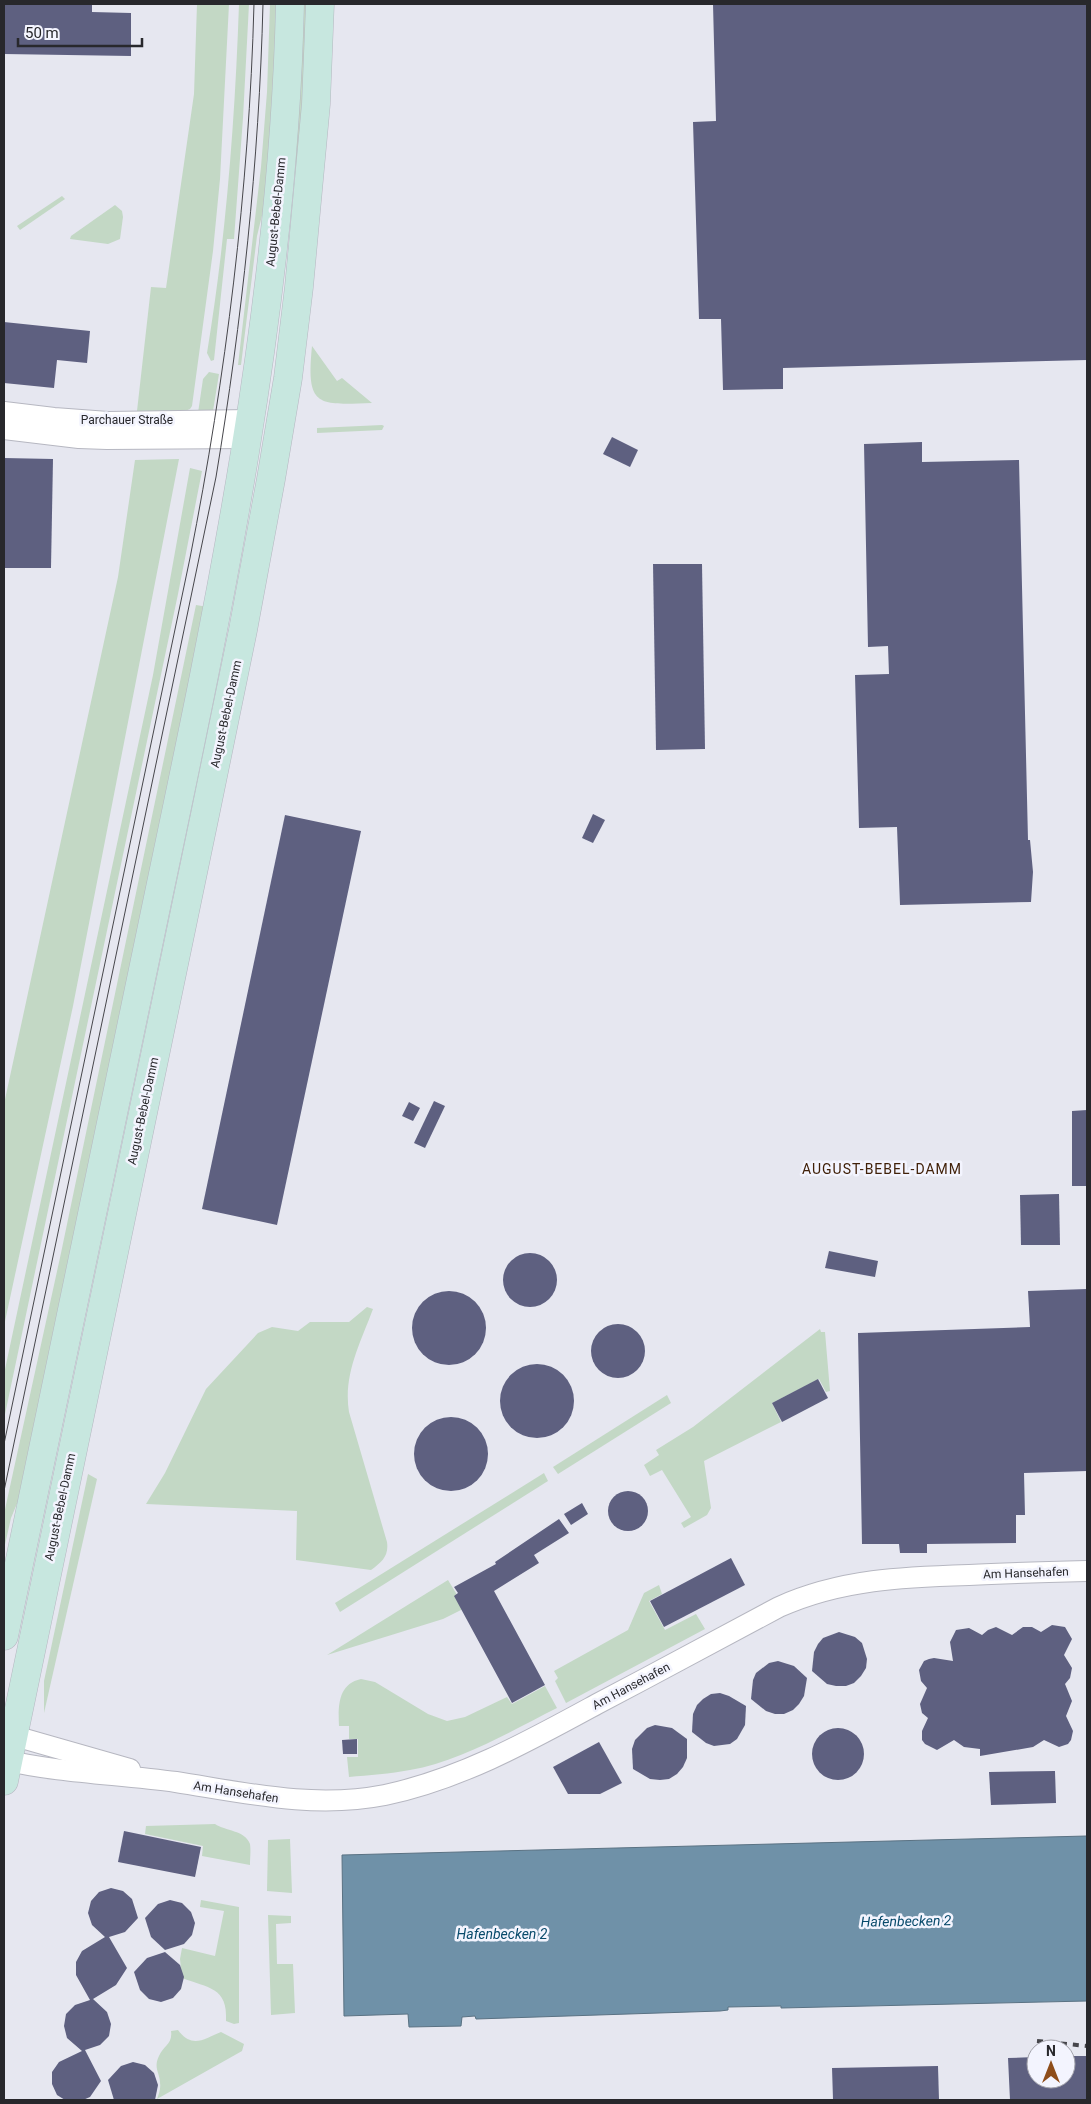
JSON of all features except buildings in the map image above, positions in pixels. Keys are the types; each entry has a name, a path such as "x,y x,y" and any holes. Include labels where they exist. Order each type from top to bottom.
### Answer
{"main road":[{"name":"August-Bebel-Damm","path":"4,1636 222,590 250,429 278,214 290,4"},
{"name":"August-Bebel-Damm","path":"6,1754 243,630 279,429 295,323 316,104 320,4"},
{"path":"250,429 279,429"}],"street":[{"name":"Parchauer Straße","path":"4,412 72,420 250,429"},
{"name":"Parchauer Straße","path":"4,429 79,438 107,439 250,429"},
{"name":"Am Hansehafen","path":"6,1754 256,1796 296,1800 342,1800 386,1794 434,1781 492,1759 779,1606 811,1594 857,1582 898,1577 1087,1571"}],"green space":[{"path":"197,4 229,4 220,179 213,251 192,406 185,411 137,411 151,287 166,288 194,94"},
{"path":"239,4 249,4 234,239 227,239 214,360 211,361 207,353 214,310 229,179"},
{"path":"270,4 280,4 267,195 257,236 241,365 238,365 261,167 267,92"},
{"path":"299,4 310,4 304,134 292,228 295,190"},
{"path":"62,196 65,199 20,230 17,226"},
{"path":"115,205 122,211 123,217 120,239 108,244 70,239 71,236"},
{"path":"312,346 337,381 342,378 372,403 339,404 327,402 319,398 314,391 311,381"},
{"path":"209,372 219,374 213,411 198,413 203,379"},
{"path":"384,426 382,430 317,433 317,428"},
{"path":"179,459 73,1006 4,1326 4,1104 118,577 135,460"},
{"path":"190,468 202,471 178,594 4,1419 4,1374 153,675"},
{"path":"196,605 208,607 21,1494 11,1518 4,1549 4,1514 61,1253"},
{"path":"367,1307 373,1309 354,1360 348,1385 348,1398 349,1412 387,1542 386,1555 378,1564 371,1570 296,1560 297,1511 146,1504 165,1473 206,1389 258,1333 272,1327 298,1331 310,1322 349,1322"},
{"path":"820,1329 821,1332 825,1332 830,1391 826,1392 819,1379 772,1403 781,1422 704,1461 711,1508 707,1515 684,1528 681,1523 691,1517 662,1470 650,1476 644,1465 659,1455 656,1450 693,1427"},
{"path":"667,1395 671,1403 558,1474 553,1467"},
{"path":"544,1473 548,1481 340,1612 335,1603"},
{"path":"88,1474 97,1479 44,1713 44,1681"},
{"path":"448,1580 465,1608 443,1619 327,1655"},
{"path":"659,1585 662,1594 649,1601 665,1630 696,1614 705,1629 566,1703 555,1681 558,1678 554,1671 628,1630 644,1593"},
{"path":"361,1679 375,1682 428,1714 447,1721 465,1717 507,1697 512,1704 545,1686 557,1708 448,1760 402,1771 349,1777 347,1757 358,1757 358,1739 349,1739 349,1726 339,1726 339,1704 348,1686"},
{"path":"215,1824 239,1833 247,1839 250,1844 250,1865 202,1856 203,1846 145,1834 146,1826"},
{"path":"290,1839 292,1893 267,1891 268,1840"},
{"path":"201,1900 239,1907 239,2023 234,2024 226,2021 224,2001 214,1990 182,1978 180,1959 182,1948 215,1956 224,1911 200,1907"},
{"path":"268,1915 291,1916 291,1923 276,1924 277,1964 293,1964 295,2013 271,2015"},
{"path":"178,2030 183,2036 193,2041 198,2041 221,2032 244,2044 242,2051 157,2099 160,2079 157,2060 171,2039 171,2031"}],"water":[{"name":"Hafenbecken 2","path":"1087,1836 1087,2001 781,2008 781,2006 728,2007 728,2010 720,2011 476,2019 475,2016 462,2017 461,2026 409,2027 408,2014 344,2016 342,1855"}],"tram line":[{"path":"4,1444 203,489 234,282 247,143 254,4"},
{"path":"4,1491 216,477 234,359 248,241 258,122 263,4"}],"railway":[{"path":"1076,2045 1087,2046"}],"district":[{"name":"AUGUST-BEBEL-DAMM","path":"882,1169"}]}
